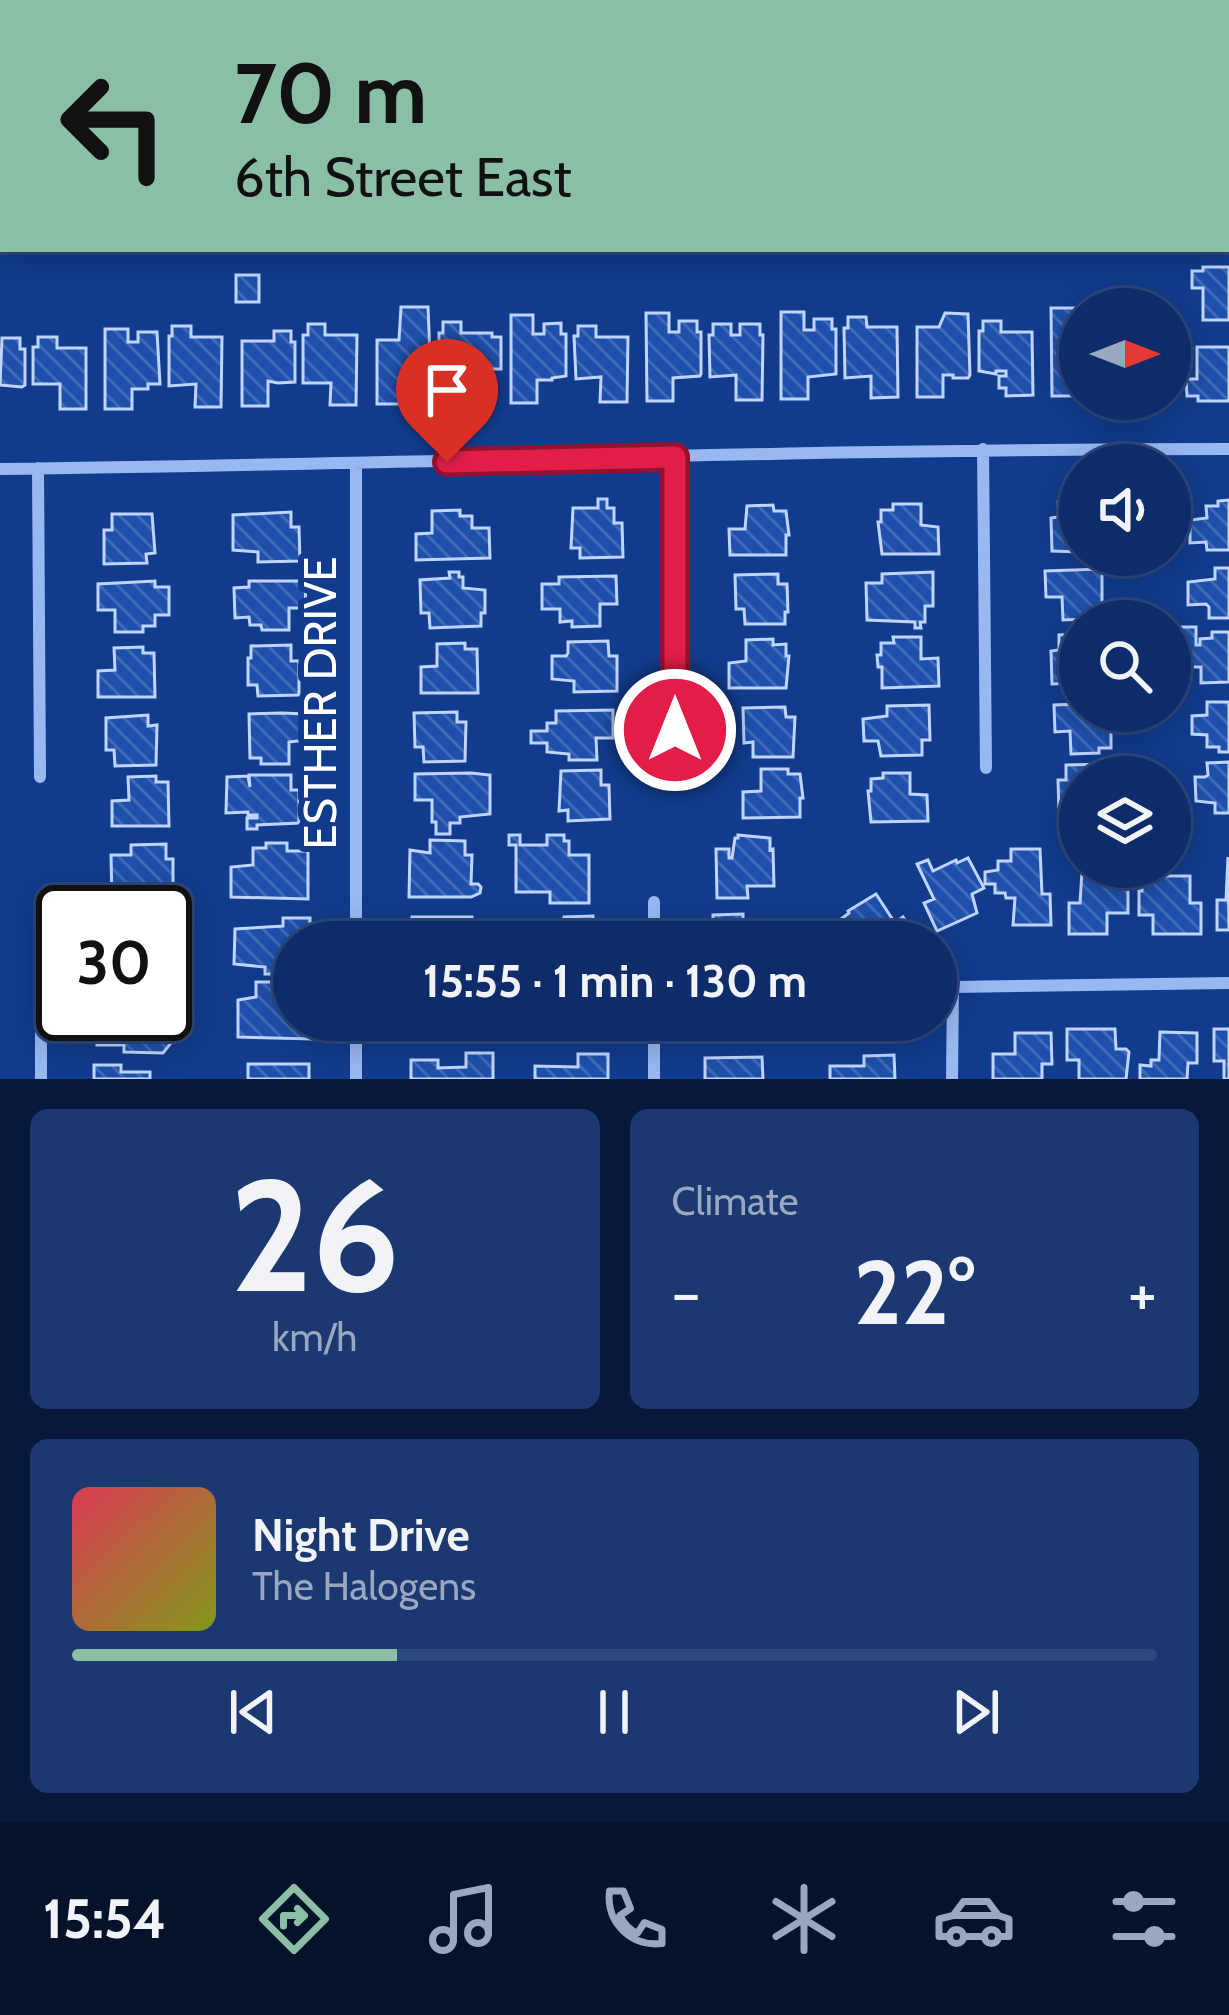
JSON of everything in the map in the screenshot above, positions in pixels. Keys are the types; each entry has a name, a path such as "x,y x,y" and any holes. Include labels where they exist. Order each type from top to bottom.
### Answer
{"street":[{"path":"983,449 986,768"},
{"path":"0,469 983,449 1229,449"},
{"path":"675,457 675,776"},
{"name":"ESTHER DRIVE","path":"356,464 356,921"},
{"path":"38,469 40,777"},
{"path":"654,902 654,921"},
{"path":"952,1079 953,987 1229,983"},
{"path":"41,1041 41,1079"},
{"path":"356,1041 356,1079"},
{"path":"654,1041 654,1079"}],"building":[{"path":"1203,267 1229,267 1229,320 1203,320 1203,288 1192,288 1192,271 1203,271"},
{"path":"236,275 259,275 259,302 236,302"},
{"path":"401,307 428,307 431,380 404,380 404,404 377,404 377,340 399,340"},
{"path":"1051,308 1059,308 1059,396 1052,396"},
{"path":"781,312 804,312 804,330 814,330 814,319 832,319 832,329 836,329 836,374 808,377 808,399 781,399"},
{"path":"646,313 669,313 669,332 679,332 679,321 697,321 697,332 701,332 701,374 673,378 673,401 647,401"},
{"path":"945,313 968,314 970,375 943,375 943,397 917,397 917,327 939,327"},
{"path":"511,315 533,315 533,334 544,334 544,324 561,323 561,334 566,334 566,376 537,380 537,403 511,403"},
{"path":"848,317 866,317 867,327 897,327 898,397 871,398 871,376 845,378"},
{"path":"983,321 1001,321 1001,332 1032,332 1033,395 1006,396 1006,388 999,388 999,376 1006,376 1006,371 979,371"},
{"path":"443,322 461,322 461,333 501,337 501,369 492,369 492,404 466,404 466,381 439,383"},
{"path":"308,324 325,324 325,335 357,335 356,405 330,405 331,383 303,383 303,335 308,335"},
{"path":"713,324 731,324 731,335 740,335 740,324 760,324 762,400 736,400 736,375 710,377"},
{"path":"172,326 191,326 191,337 222,337 221,407 195,407 196,384 169,386"},
{"path":"578,326 596,326 596,337 628,337 627,402 600,402 601,377 576,379 574,336 578,336"},
{"path":"105,329 128,329 128,342 138,342 138,332 157,332 160,384 132,389 132,409 105,409"},
{"path":"274,331 291,331 295,382 268,381 268,406 242,406 242,341 274,341"},
{"path":"38,337 57,337 57,348 86,348 86,409 60,409 60,384 33,384 33,347 38,347"},
{"path":"2,338 20,338 20,349 25,349 22,387 0,385"},
{"path":"1197,347 1229,347 1229,401 1198,401 1198,396 1191,396 1191,379 1197,379"},
{"path":"598,499 607,499 607,508 614,508 614,523 622,523 623,557 580,558 580,548 571,548 573,508 598,508"},
{"path":"1229,500 1229,550 1207,550 1206,542 1191,543 1191,520 1207,518 1206,506 1218,506 1218,501"},
{"path":"1059,502 1059,551 1052,551 1051,518 1058,517"},
{"path":"893,504 921,504 921,525 938,527 939,554 882,554 878,522 881,510 893,510"},
{"path":"773,505 774,511 786,511 786,555 730,555 729,529 745,529 747,506"},
{"path":"460,510 460,516 472,516 472,528 489,528 490,558 416,560 416,534 432,533 432,511"},
{"path":"291,512 291,527 299,527 300,561 258,562 258,552 233,550 233,515"},
{"path":"112,514 152,514 155,553 146,554 147,563 104,564 104,530 112,530"},
{"path":"1215,568 1229,568 1229,618 1209,618 1206,604 1191,605 1188,600 1188,582 1215,579"},
{"path":"1045,571 1059,571 1059,576 1102,576 1102,600 1046,597"},
{"path":"449,572 459,572 463,588 485,590 481,626 430,628 429,613 421,613 420,580 450,578"},
{"path":"933,572 933,606 925,606 921,628 915,628 915,622 867,620 866,583 882,583 882,574"},
{"path":"778,574 778,584 787,584 785,624 745,624 744,609 736,609 735,575"},
{"path":"616,576 617,604 600,604 600,626 572,627 572,621 560,622 560,609 542,609 542,584 559,584 559,577"},
{"path":"155,581 155,587 169,587 169,615 155,615 155,626 143,626 143,632 115,632 115,610 98,610 98,584"},
{"path":"249,581 305,581 306,608 289,608 289,630 262,630 261,625 250,625 249,617 235,618 234,588 249,587"},
{"path":"1191,627 1196,627 1196,645 1200,639 1212,638 1212,632 1229,632 1229,682 1201,683 1201,667 1191,667"},
{"path":"893,637 921,637 921,659 938,658 939,686 882,688 877,655 881,655 881,643 894,643"},
{"path":"773,639 773,645 786,644 786,688 729,688 729,663 746,661 746,640"},
{"path":"608,641 609,656 617,656 617,691 574,692 574,681 552,679 552,656 566,656 568,642"},
{"path":"465,643 465,649 477,649 478,693 421,693 421,667 437,666 437,644"},
{"path":"291,645 291,661 299,661 299,695 258,696 257,685 248,685 251,646"},
{"path":"143,647 143,653 154,653 155,697 98,697 98,671 115,670 114,648"},
{"path":"1059,650 1059,684 1052,684 1051,651"},
{"path":"1207,702 1229,702 1229,752 1207,747 1207,735 1192,734 1192,716 1207,715"},
{"path":"929,705 930,740 922,740 922,755 881,756 878,741 864,741 863,719 887,716 887,706"},
{"path":"1054,705 1059,705 1059,732 1055,732"},
{"path":"785,707 786,717 795,717 793,757 753,757 753,742 744,743 743,708"},
{"path":"613,710 613,738 596,738 597,760 569,760 569,754 547,752 547,743 531,743 531,731 547,731 547,723 556,723 556,711"},
{"path":"457,712 457,722 466,722 465,761 424,762 423,747 415,747 414,713"},
{"path":"249,714 306,714 306,740 289,742 289,764 261,764 261,758 250,758"},
{"path":"148,715 148,726 157,725 156,765 115,766 114,750 106,750 106,718"},
{"path":"1070,732 1111,732 1111,748 1071,754"},
{"path":"1229,762 1229,813 1215,813 1215,803 1196,801 1195,777 1208,775 1207,763"},
{"path":"761,769 800,774 800,817 743,818 743,792 761,791"},
{"path":"601,770 601,785 609,785 610,819 568,821 568,810 559,811 561,771"},
{"path":"883,773 910,773 910,794 927,795 928,821 871,822 868,791 871,779 883,778"},
{"path":"415,774 490,775 490,814 460,817 460,823 450,823 450,834 436,834 432,800 415,800"},
{"path":"249,775 291,775 291,790 299,790 299,823 247,829 247,818 257,815 226,813 227,777 248,776 250,787"},
{"path":"156,776 156,782 168,782 169,826 112,826 112,801 129,800 128,777"},
{"path":"509,835 520,835 520,845 547,845 547,835 564,835 569,855 589,855 589,903 550,903 550,892 516,892 516,845 509,845"},
{"path":"738,835 770,838 774,886 747,886 748,898 717,898 716,849 729,849 732,858"},
{"path":"430,840 465,841 465,855 472,855 471,884 481,887 480,893 409,897 410,850 430,853"},
{"path":"266,843 287,843 287,851 308,851 308,899 231,897 231,867 253,865 253,848 266,848"},
{"path":"166,844 166,859 173,859 173,885 112,885 111,855 131,855 131,845"},
{"path":"1011,849 1040,849 1042,894 1050,894 1051,925 1013,925 1015,898 995,893 995,884 985,884 985,872 998,870 998,861 1011,861"},
{"path":"1228,857 1229,930 1217,930 1217,900 1226,900"},
{"path":"968,858 984,888 972,894 977,913 957,922 932,921 924,903 934,899 917,864 928,860 933,871"},
{"path":"1081,888 1128,888 1128,913 1107,913 1107,934 1069,934 1069,903 1080,903"},
{"path":"1190,888 1190,903 1201,903 1201,934 1153,934 1153,915 1139,915 1142,891"},
{"path":"876,894 894,921 842,921 848,911"},
{"path":"743,914 743,921 713,921 713,915"},
{"path":"593,916 593,921 564,921 564,917"},
{"path":"412,917 472,917 472,921 412,921"},
{"path":"273,927 273,974 265,974 265,967 234,964 235,929"},
{"path":"256,982 273,982 273,1038 238,1037 238,1000 256,997"},
{"path":"1067,1029 1115,1029 1116,1049 1129,1052 1126,1079 1079,1079 1079,1060 1067,1060"},
{"path":"1214,1029 1229,1029 1229,1079 1224,1079 1224,1061 1214,1061"},
{"path":"1160,1032 1197,1033 1197,1063 1188,1063 1187,1079 1140,1079 1140,1065 1151,1066 1151,1060 1159,1060"},
{"path":"1015,1033 1051,1033 1052,1064 1042,1064 1042,1079 993,1079 993,1054 1015,1054"},
{"path":"97,1041 171,1041 163,1053 124,1052 124,1045 97,1045"},
{"path":"466,1053 493,1053 493,1079 411,1079 411,1060 438,1060 438,1068 466,1067"},
{"path":"578,1054 608,1054 608,1079 535,1079 535,1066 578,1067"},
{"path":"894,1055 895,1079 830,1079 830,1066 864,1066 864,1056"},
{"path":"762,1057 763,1079 705,1079 705,1058"},
{"path":"248,1064 309,1064 309,1079 248,1079"},
{"path":"94,1065 150,1072 150,1079 94,1079"}],"route":[{"path":"447,462 675,457 675,730"}]}
